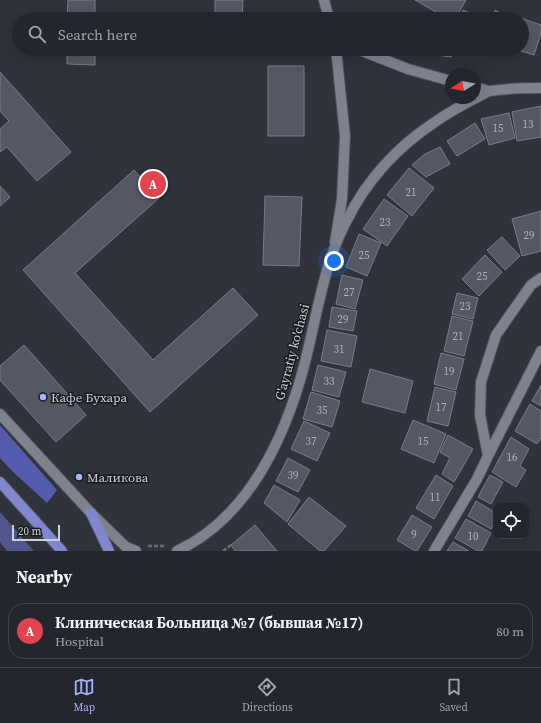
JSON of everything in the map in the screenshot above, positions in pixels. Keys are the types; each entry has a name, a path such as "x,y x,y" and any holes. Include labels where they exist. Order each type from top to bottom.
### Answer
{"main road":[{"path":"0,482 62,551"},
{"path":"91,513 109,551"}],"street":[{"path":"324,0 328,12"},
{"name":"G'ayratiy ko'chasi","path":"334,250 342,199 346,136 337,56"},
{"path":"375,56 408,69 445,79"},
{"name":"G'ayratiy ko'chasi","path":"177,551 186,548 217,526 232,511 245,495 273,448 282,430 305,366 319,298 334,250 346,220 361,195 378,172 397,151 418,133 441,118 489,91 541,88"},
{"path":"481,89 489,91"},
{"path":"488,456 480,415 481,382 496,335 531,285 541,278"},
{"path":"434,551 477,479 541,351"},
{"path":"0,414 91,513 129,549 136,551"}],"path":[{"path":"223,551 231,545"}],"shaded area":[{"path":"0,425 57,490 47,503 0,458"},
{"path":"0,512 34,551 7,551 0,542"}],"building":[{"path":"68,0 95,0 95,12 67,12"},
{"path":"215,0 243,0 242,12 215,12"},
{"path":"415,0 466,0 459,12 436,12"},
{"path":"529,21 541,25 541,33 534,55 529,53"},
{"path":"67,56 95,56 95,65 67,64"},
{"path":"268,66 304,66 304,136 268,136"},
{"path":"0,72 71,152 37,181 7,147 0,152 0,129 9,121 0,111"},
{"path":"541,106 541,137 517,141 512,112"},
{"path":"509,113 515,138 489,145 481,119"},
{"path":"475,123 485,139 457,156 447,141"},
{"path":"440,147 450,164 426,177 412,165 425,154"},
{"path":"409,168 434,188 412,216 387,195"},
{"path":"134,170 159,198 75,273 153,360 233,288 258,315 150,412 23,270"},
{"path":"0,186 10,197 0,206"},
{"path":"265,196 302,197 299,266 263,265"},
{"path":"384,199 408,216 387,246 363,229"},
{"path":"541,211 541,251 522,256 512,219"},
{"path":"359,234 381,243 367,276 346,267"},
{"path":"502,237 520,256 505,270 487,250"},
{"path":"485,255 502,272 479,296 462,279"},
{"path":"342,275 363,280 355,309 336,304"},
{"path":"457,293 478,298 473,319 452,314"},
{"path":"332,307 357,311 353,331 329,327"},
{"path":"452,316 473,321 464,356 444,351"},
{"path":"327,330 357,336 351,367 321,361"},
{"name":"Кафе Бухара","path":"24,345 86,415 56,442 0,380 0,366"},
{"path":"441,353 464,359 456,390 434,384"},
{"path":"318,365 346,372 339,397 312,390"},
{"path":"370,369 413,381 405,413 362,402"},
{"path":"541,385 541,406 532,401"},
{"path":"435,387 456,392 448,426 427,421"},
{"path":"311,392 340,401 332,427 303,419"},
{"path":"530,404 541,411 541,438 537,444 515,431"},
{"path":"413,420 446,434 434,463 401,449"},
{"path":"304,421 330,433 317,461 291,449"},
{"path":"448,435 473,449 454,482 442,474 450,458 440,452"},
{"path":"511,437 529,449 520,466 526,470 516,487 492,472"},
{"path":"288,458 310,470 298,492 276,481"},
{"path":"436,475 453,486 434,519 416,508"},
{"path":"490,475 503,482 491,504 478,497"},
{"path":"274,485 300,500 287,522 264,503"},
{"path":"309,497 346,526 324,551 320,551 288,524"},
{"path":"476,501 493,511 493,525 491,529 468,516"},
{"path":"412,515 432,527 417,551 397,540"},
{"path":"466,519 491,533 482,551 478,551 455,538"},
{"path":"255,525 277,551 235,551 231,545"},
{"path":"453,542 469,551 447,551"}],"place":[{"name":"Клиническая Больница №7 (бывшая №17)","path":"153,184"},
{"name":"Кафе Бухара","path":"43,397"},
{"name":"Маликова","path":"79,477"}]}
